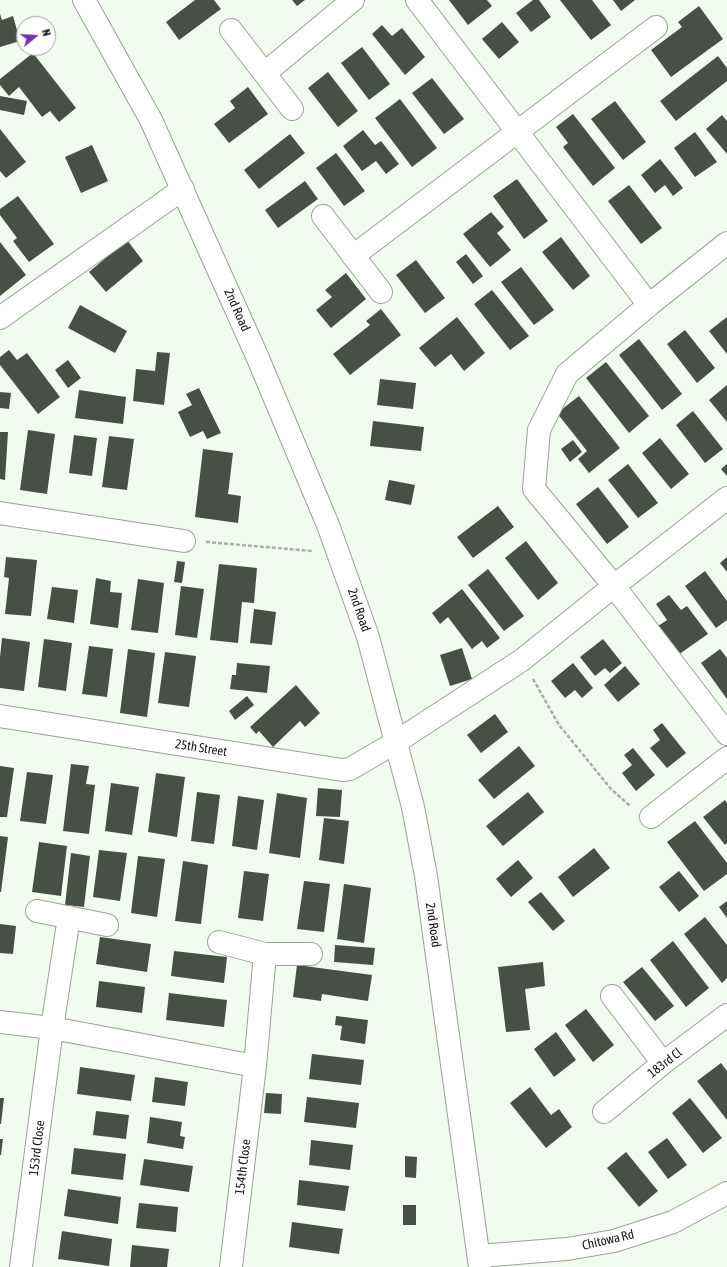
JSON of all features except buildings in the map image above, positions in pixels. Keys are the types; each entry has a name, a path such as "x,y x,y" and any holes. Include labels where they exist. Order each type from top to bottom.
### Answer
{"street":[{"name":"2nd Road","path":"84,0 151,120 183,189 257,356 339,553 368,637 413,806 426,876 480,1261"},
{"path":"265,74 353,0"},
{"path":"417,0 649,305"},
{"path":"353,256 656,27"},
{"path":"231,30 292,109"},
{"path":"0,318 183,189"},
{"path":"322,216 381,292"},
{"path":"727,243 649,305 567,374 539,430 534,489 614,586 727,734"},
{"name":"25th Street","path":"0,716 342,770 350,768 396,742 522,660 727,498"},
{"path":"0,513 184,540"},
{"path":"651,817 727,758"},
{"path":"37,911 107,925"},
{"name":"153rd Close","path":"21,1267 52,1028 69,917"},
{"path":"218,942 265,954 311,954"},
{"name":"154th Close","path":"231,1267 255,1066 265,954"},
{"path":"612,996 662,1063"},
{"name":"183rd Cl","path":"604,1112 662,1063 727,1015"},
{"path":"0,1022 52,1028 255,1066"},
{"name":"Chitowa Rd","path":"480,1261 614,1241 673,1222 727,1193"}],"path":[{"path":"184,540 339,553"},
{"path":"522,660 559,725 611,789 630,806 651,817"}]}
